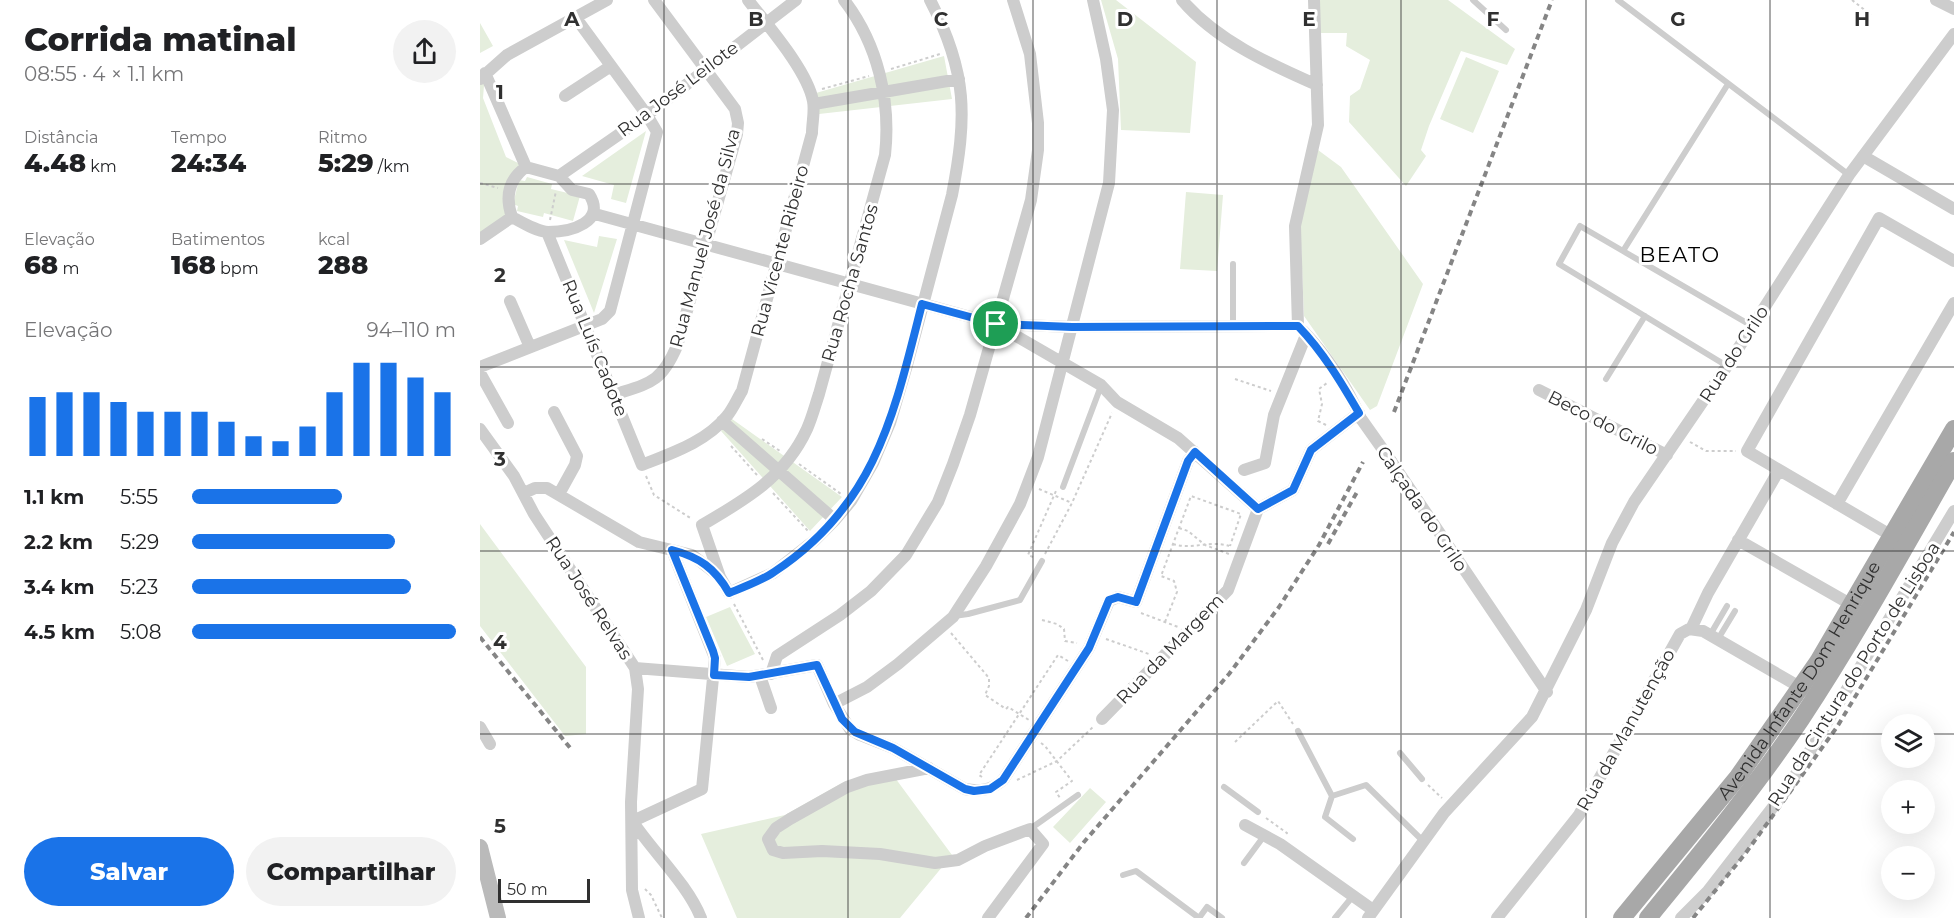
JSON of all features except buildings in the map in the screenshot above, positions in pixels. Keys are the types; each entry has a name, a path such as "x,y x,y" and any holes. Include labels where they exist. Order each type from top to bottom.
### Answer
{"main road":[{"name":"Avenida Infante Dom Henrique","path":"1648,918 1741,804 1808,692 1818,662 1954,429"},
{"name":"Avenida Infante Dom Henrique","path":"1622,918 1808,692 1867,612 1954,461"},
{"path":"480,847 498,918"}],"street":[{"path":"526,167 516,174 509,190 508,204 512,217 533,228 547,232 573,228 587,222 594,214 596,204 589,194 573,190 559,176 526,167 482,76 507,55 607,0"},
{"name":"Rua Manuel José da Silva","path":"613,395 647,384 662,374 670,362 677,346 737,135 738,123 735,109 654,0"},
{"name":"Rua Vicente Ribeiro","path":"642,465 688,446 715,429 728,415 742,391 812,134 814,104 811,93 798,66 748,0"},
{"name":"Rua José Leilote","path":"559,176 647,115 796,0"},
{"name":"Rua Rocha Santos","path":"702,525 758,491 790,458 807,430 885,155 888,130 884,92 868,39 844,0"},
{"path":"702,525 720,577 729,593 774,573 815,540 835,520 857,491 882,443 904,375 952,195 959,158 963,119 959,79 952,51 930,0"},
{"path":"771,708 765,675 777,656 872,591 906,555 938,502 970,415 1030,200 1038,150 1038,123 1030,54 1013,0"},
{"path":"834,704 867,687 898,664 948,620 986,566 1020,504 1038,457 1108,183 1113,110 1107,59 1093,0"},
{"path":"1182,0 1196,17 1265,62 1317,85"},
{"path":"1244,470 1265,463 1274,415 1302,331 1295,226 1318,125 1314,0"},
{"path":"1936,0 1954,9"},
{"path":"480,367 602,319 610,311 657,132 576,18"},
{"name":"Rua do Grilo","path":"1371,914 1450,806 1532,717 1586,610 1620,527 1634,502 1727,366 1849,175 1954,34"},
{"path":"565,96 611,66"},
{"path":"814,104 959,79"},
{"path":"1863,156 1954,209"},
{"path":"594,214 996,324 1072,327 1233,326 1302,331"},
{"path":"480,239 512,217"},
{"path":"1892,536 1747,451 1879,218 1954,261"},
{"name":"Rua Luís Cadote","path":"547,232 642,465"},
{"path":"510,301 530,347"},
{"path":"1837,504 1954,303"},
{"path":"996,324 1101,385 1117,402 1178,438 1258,509 1293,490 1311,450 1336,430 1360,417"},
{"name":"Calçada do Grilo","path":"1302,331 1317,346 1337,375 1360,417 1546,692"},
{"path":"480,373 508,423"},
{"name":"Beco do Grilo","path":"1539,390 1667,455"},
{"path":"554,411 577,456 575,465 559,495"},
{"path":"722,421 835,520"},
{"name":"Rua José Relvas","path":"480,429 487,436 524,493 534,514 635,668 638,689 632,802 632,890 639,918"},
{"path":"635,668 749,677 817,665 834,704 846,724 855,732 893,748 965,789 974,791 990,789 1003,780 1089,648 1109,600 1118,597 1136,602 1188,461 1195,452"},
{"name":"Rua da Manutenção","path":"1497,918 1579,815 1677,638 1684,631 1691,629 1708,593 1779,470"},
{"path":"524,493 544,487 639,542 692,555 720,577"},
{"name":"Rua da Margem","path":"1102,719 1228,590 1258,509"},
{"name":"Rua da Cintura do Porto de Lisboa","path":"1681,918 1708,891 1787,789 1954,511"},
{"path":"1738,540 1852,605"},
{"path":"672,550 715,658 702,789 633,821 648,844 694,902 700,918"},
{"path":"1691,629 1699,629 1714,637 1808,692"},
{"path":"480,728 490,744"},
{"path":"929,768 867,780 830,796 776,828 768,839 773,850 783,853 822,851 880,854 935,863 958,860 985,846 1030,829 1043,844 988,918"},
{"path":"1245,825 1280,844 1353,896 1371,914"}],"lane":[{"path":"1473,0 1506,30"},
{"path":"1618,0 1849,175"},
{"path":"1623,251 1728,84"},
{"path":"1727,366 1559,264 1580,226 1752,326"},
{"path":"1233,264 1233,326"},
{"path":"1606,379 1645,316"},
{"path":"1063,487 1101,385"},
{"path":"948,620 1020,600 1041,561"},
{"path":"1714,637 1727,606"},
{"path":"1714,637 1735,611"},
{"path":"1298,731 1332,796 1325,817 1353,839"},
{"path":"1400,753 1422,779"},
{"path":"1332,796 1366,785 1423,840"},
{"path":"1224,787 1258,812"},
{"path":"1030,829 1078,795"},
{"path":"1244,863 1264,836"},
{"path":"1122,875 1136,871 1199,918 1208,907 1221,918"},
{"path":"1335,918 1353,896"}],"path":[{"path":"1852,0 1871,15"},
{"path":"547,232 559,176"},
{"path":"480,183 509,190"},
{"path":"1336,430 1318,421 1322,404 1319,389 1337,375"},
{"path":"1235,379 1282,394"},
{"path":"1063,487 1058,489 1028,555 1041,561 1072,503 1117,402"},
{"path":"1680,435 1706,451 1747,451"},
{"path":"642,465 654,495 702,525"},
{"path":"1027,484 1072,503"},
{"path":"1149,616 1165,622 1177,592 1174,581 1161,576 1191,495 1241,514 1230,546"},
{"path":"1179,528 1188,531 1205,545 1242,555"},
{"path":"1173,544 1180,546 1221,543 1230,546 1242,555"},
{"path":"729,593 765,675"},
{"path":"948,620 989,678 989,686 985,695 1006,709 1008,707 1019,714"},
{"path":"1042,620 1057,624 1064,629 1065,641 1083,644 1089,648"},
{"path":"1113,642 1162,658"},
{"path":"1235,742 1278,701 1298,731"},
{"path":"1032,737 1045,746 1072,781 1056,792 1065,805"},
{"path":"1422,779 1450,806"},
{"path":"632,877 651,895 662,918"}],"green space":[{"path":"1101,0 1116,0 1196,62 1190,133 1121,130 1118,59"},
{"path":"1320,0 1448,0 1515,49 1507,65 1461,51 1421,150 1426,156 1406,186 1349,122 1350,96 1360,89 1370,60 1346,46 1347,33 1320,33"},
{"path":"480,23 493,46 480,53"},
{"path":"944,56 952,99 819,114 816,93"},
{"path":"1466,57 1499,71 1473,133 1440,119"},
{"path":"485,73 483,98 506,157 526,167 516,174 512,217 480,239 480,79"},
{"path":"646,131 626,203 611,199 614,185 582,176"},
{"path":"1318,150 1341,167 1423,284 1377,406 1370,410 1304,316 1300,219"},
{"path":"527,177 552,184 551,189 580,196 573,221 544,213 543,217 517,211 518,206 513,204 519,180 525,181"},
{"path":"1186,192 1223,195 1217,271 1180,269"},
{"path":"599,236 617,239 594,313 564,240 597,247"},
{"path":"732,419 842,497 810,531 721,431"},
{"path":"480,524 586,667 586,734 565,736 480,626"},
{"path":"730,607 755,654 727,666 706,617"},
{"path":"890,771 952,855 900,918 737,918 701,834 785,815 842,783"},
{"path":"1090,788 1106,802 1070,843 1053,827"}],"railway":[{"path":"1394,412 1552,0"},
{"path":"1026,918 1084,842 1229,674 1279,607 1319,545 1363,462"},
{"path":"1328,544 1357,492"},
{"path":"1693,918 1745,854 1837,727 1954,532"},
{"path":"480,637 571,749"}],"district":[{"name":"BEATO","path":"1680,254"}],"route":[{"path":"922,304 996,324 1072,327 1298,326 1317,346 1359,413 1311,450 1293,490 1258,509 1195,452 1188,461 1136,602 1122,597 1109,600 1089,648 1003,780 990,789 974,791 965,789 902,752 850,729 834,704 817,665 749,677 714,675 713,651 672,550 692,555 720,577 729,593 774,573 815,540 835,520 851,501 873,463 890,423 922,304"}]}
